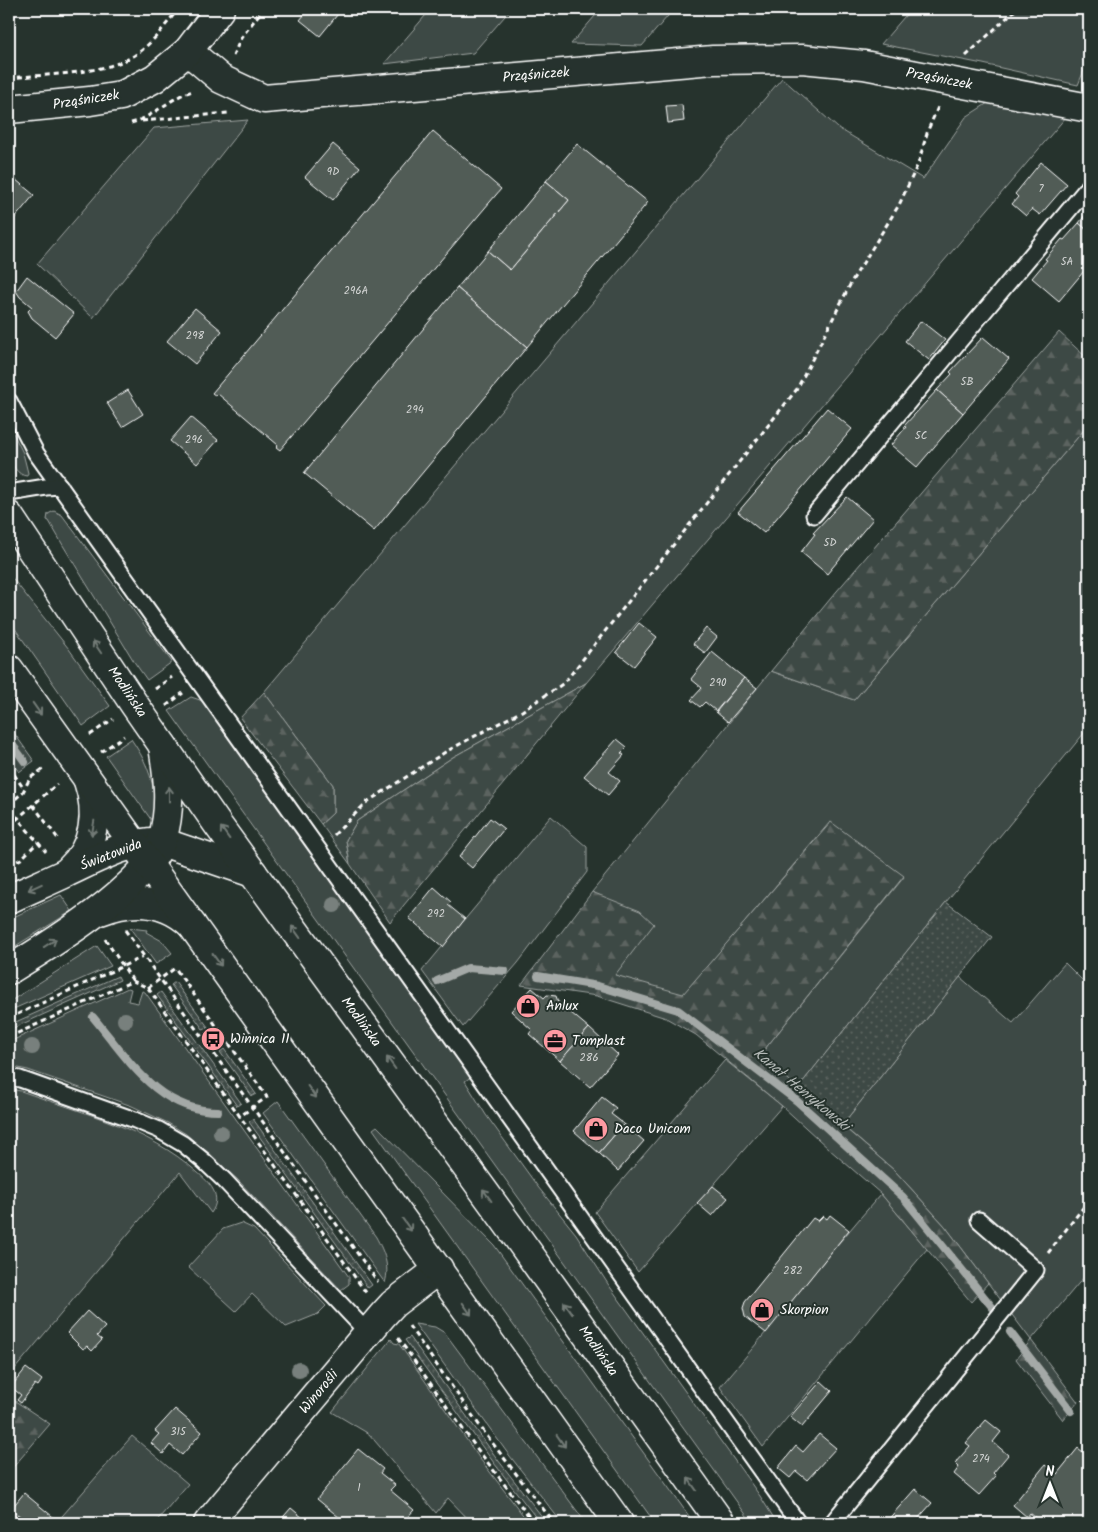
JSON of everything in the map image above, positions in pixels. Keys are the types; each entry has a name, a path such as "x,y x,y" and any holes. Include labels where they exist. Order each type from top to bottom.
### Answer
{"street":[{"path":"188,51 220,9"},
{"name":"Prząśniczek","path":"9,109 90,102 121,96 155,78 188,51 221,79 264,99 714,60 811,60 864,65 1089,108"},
{"name":"Modlińska","path":"9,516 163,746 515,1234 720,1523"},
{"path":"9,669 88,781 148,850 192,925 619,1523"},
{"name":"Światowida","path":"9,970 107,905 166,825 169,782 163,746"},
{"name":"Światowida","path":"61,875 82,856 92,835 94,800 88,781"},
{"name":"Światowida","path":"9,899 108,854 148,850 253,873"},
{"name":"Światowida","path":"89,916 122,904 153,904 169,908 182,915 192,925"},
{"name":"Winorośli","path":"208,1523 381,1332 393,1304 438,1269"}],"lane":[{"path":"814,515 1089,186"},
{"path":"9,401 36,453 798,1523"},
{"path":"9,493 46,486 60,486"},
{"path":"9,1077 20,1079 135,1120 183,1144 204,1160 381,1332"},
{"path":"832,1523 1036,1270 979,1220"}],"path":[{"path":"9,78 103,68 132,58 159,34 178,9"},
{"path":"232,58 241,38 263,9"},
{"path":"322,855 336,832 367,802 447,751 522,711 564,682 797,389 853,279 899,205 918,164 928,130 956,66 1016,9"},
{"path":"142,121 231,112"},
{"path":"88,737 118,716"},
{"path":"99,754 130,732"},
{"path":"9,767 24,788"},
{"path":"43,768 30,778 23,792 9,806 46,852"},
{"path":"9,826 55,786"},
{"path":"33,805 56,836"},
{"path":"9,865 21,859 38,842"},
{"path":"124,929 380,1285"},
{"path":"105,939 133,981 148,988 368,1296"},
{"path":"9,1018 143,957"},
{"path":"148,988 175,968 187,984 267,1097 240,1117"},
{"path":"9,1036 133,981"},
{"path":"1036,1270 1089,1200"},
{"path":"405,1320 491,1442 554,1523"},
{"path":"381,1332 475,1446 534,1523"}],"green space":[{"path":"431,9 511,9 473,53 384,64"},
{"path":"601,9 674,9 642,46 571,44"},
{"path":"911,9 1089,9 1089,58 1078,85 881,44"},
{"path":"782,78 838,128 923,179 966,117 988,103 1066,117 586,683 453,757 357,821 346,840 350,864 321,824 333,813 333,785 264,692"},
{"path":"248,120 93,318 37,264 154,128"},
{"path":"1059,332 1089,360 1089,424 854,700 771,671 831,598"},
{"path":"1089,424 1089,727 946,902 798,1088 760,1055 904,877 830,822 683,995 614,975 592,892 771,671 854,700"},
{"path":"9,425 23,453 27,476 18,471 10,458 8,448"},
{"path":"54,511 62,515 172,662 147,680 47,520 48,514"},
{"path":"9,574 69,649 110,706 83,726 9,620"},
{"path":"586,683 390,922 350,864 346,840 357,821 453,757"},
{"path":"264,692 333,785 333,813 321,824 240,718"},
{"path":"191,697 203,701 471,1077 465,1081 486,1115 538,1187 576,1234 608,1284 760,1496 777,1523 752,1523 169,711"},
{"path":"9,726 34,761 19,772 9,758"},
{"path":"131,739 140,753 150,776 154,792 154,816 152,821 106,756"},
{"path":"551,816 587,847 587,872 518,963 463,1027 422,971"},
{"path":"831,822 904,876 760,1055 895,1171 945,1226 988,1283 971,1302 881,1194 782,1106 696,1035 666,1018 597,996 521,985 592,892 640,911 654,924 615,975 683,994"},
{"path":"61,895 72,911 9,950 9,919"},
{"path":"946,902 992,937 842,1125 798,1088"},
{"path":"130,928 147,930 146,932 162,941 172,953 156,964"},
{"path":"97,946 111,966 9,1011 9,1002"},
{"path":"1065,963 1089,987 1089,1271 1031,1340 945,1226 895,1171 842,1125 960,977 1013,1023"},
{"path":"118,976 120,980 9,1030 9,1025"},
{"path":"175,982 208,1027 203,1029 171,985"},
{"path":"128,988 131,989 128,1001 138,1003 142,991 145,992 349,1277 349,1284 341,1290 237,1179 186,1134 132,1106 28,1070 9,1066 9,1042"},
{"path":"161,992 241,1103 237,1106 157,995"},
{"path":"224,1049 256,1094 252,1096 220,1052"},
{"path":"725,1060 782,1106 638,1272 595,1212"},
{"path":"9,1089 21,1091 114,1123 157,1144 197,1172 210,1185 216,1201 211,1213 180,1172 9,1376"},
{"path":"278,1101 376,1237 385,1259 387,1271 385,1283 263,1113"},
{"path":"253,1119 372,1285 368,1288 249,1122"},
{"path":"377,1126 494,1245 694,1523 655,1523 373,1129"},
{"path":"881,1194 927,1249 763,1447 720,1387"},
{"path":"241,1223 254,1229 326,1306 318,1314 286,1327 252,1294 236,1311 188,1267 223,1229"},
{"path":"415,1324 435,1327 445,1333 586,1523 562,1523 506,1451"},
{"path":"410,1337 498,1460 547,1523 540,1523 494,1463 405,1340"},
{"path":"391,1339 394,1343 399,1344 480,1459 529,1523 472,1523 448,1498 436,1513 369,1434 332,1412"},
{"path":"1031,1340 1078,1402 1063,1420 1016,1359"},
{"path":"9,1397 50,1424 9,1472"},
{"path":"132,1436 188,1484 155,1523 56,1523"}],"building":[{"path":"309,9 342,9 320,36 300,20"},
{"path":"682,105 684,121 668,123 666,106"},
{"path":"433,131 501,189 280,450 276,447 278,445 218,394 216,396 212,393"},
{"path":"333,144 360,167 333,200 305,177"},
{"path":"577,144 648,202 527,347 457,288 488,251 510,270 569,200 546,181"},
{"path":"1041,162 1067,184 1040,215 1032,209 1026,216 1012,204 1018,197 1015,194"},
{"path":"9,174 34,195 9,225"},
{"path":"546,181 569,200 510,270 488,251"},
{"path":"1089,210 1089,232 1079,223"},
{"path":"1079,223 1089,232 1089,265 1059,301 1032,278 1062,239 1064,240"},
{"path":"27,276 74,314 55,337 32,318 28,311 32,307 16,291"},
{"path":"457,288 527,347 374,531 304,473"},
{"path":"195,308 222,331 195,364 167,341"},
{"path":"921,321 945,340 929,360 905,341"},
{"path":"983,337 1009,359 963,413 937,390 952,374 950,372"},
{"path":"128,390 143,414 122,427 107,403"},
{"path":"937,390 963,413 917,467 891,445 906,427 904,426"},
{"path":"827,408 852,429 764,533 738,512"},
{"path":"191,417 218,440 197,464 170,441"},
{"path":"847,497 873,519 827,574 801,552 815,534 813,533"},
{"path":"639,623 657,637 634,666 616,652"},
{"path":"706,628 717,637 705,653 693,644"},
{"path":"712,652 744,678 716,711 705,702 700,707 691,700 702,688 691,679"},
{"path":"744,678 757,688 728,722 716,712"},
{"path":"617,739 627,747 621,753 624,755 609,772 620,781 608,795 584,776"},
{"path":"490,818 504,829 472,868 459,857"},
{"path":"434,887 451,902 448,905 465,919 443,947 409,918"},
{"path":"532,988 544,998 547,995 556,996 558,1002 589,1028 560,1061 529,1034 532,1030 511,1011"},
{"path":"589,1028 618,1055 590,1087 560,1061"},
{"path":"602,1097 616,1108 611,1114 624,1124 599,1153 574,1131"},
{"path":"624,1124 644,1141 618,1171 599,1153"},
{"path":"713,1186 728,1198 712,1216 697,1203"},
{"path":"830,1215 849,1230 766,1333 745,1317 743,1308 745,1302 813,1218 818,1221 823,1216 827,1219"},
{"path":"87,1311 105,1327 97,1336 102,1340 92,1351 87,1346 83,1349 67,1333"},
{"path":"26,1368 42,1380 38,1386 35,1384 21,1403 17,1400 21,1395 11,1387"},
{"path":"821,1381 832,1391 802,1427 790,1417"},
{"path":"175,1409 202,1432 182,1455 170,1445 163,1454 151,1443 159,1434 155,1431"},
{"path":"986,1420 1001,1432 993,1442 1008,1455 993,1473 996,1476 979,1495 954,1474 959,1467 955,1463 970,1446 966,1443"},
{"path":"819,1434 836,1448 807,1480 796,1471 790,1478 778,1468 796,1446 803,1452"},
{"path":"1078,1448 1089,1457 1089,1518 1085,1523 1042,1523 1030,1513 1027,1517 1013,1505 1045,1465 1057,1474"},
{"path":"358,1449 383,1469 380,1473 395,1485 390,1490 414,1510 402,1523 346,1523 317,1499"},
{"path":"915,1489 932,1503 916,1521 913,1519 909,1523 885,1523"},
{"path":"24,1493 58,1521 56,1523 28,1523 11,1509"},
{"path":"291,1508 309,1523 278,1523"},
{"path":"11,1509 28,1523 9,1523 9,1511"}],"waterway":[{"path":"9,740 25,762"},
{"name":"Kanał Henrykowski","path":"437,981 468,968 505,971"},
{"name":"Kanał Henrykowski","path":"538,976 598,986 678,1010 797,1101 903,1197 993,1308"},
{"name":"Kanał Henrykowski","path":"93,1017 132,1065 161,1092 178,1102 197,1109 218,1111"},
{"name":"Kanał Henrykowski","path":"1010,1332 1071,1411"}],"place":[{"name":"Anlux","path":"528,1006"},
{"name":"Winnica 11","path":"213,1039"},
{"name":"Tomplast","path":"555,1041"},
{"name":"Daco Unicom","path":"596,1129"},
{"name":"Skorpion","path":"762,1310"}]}
